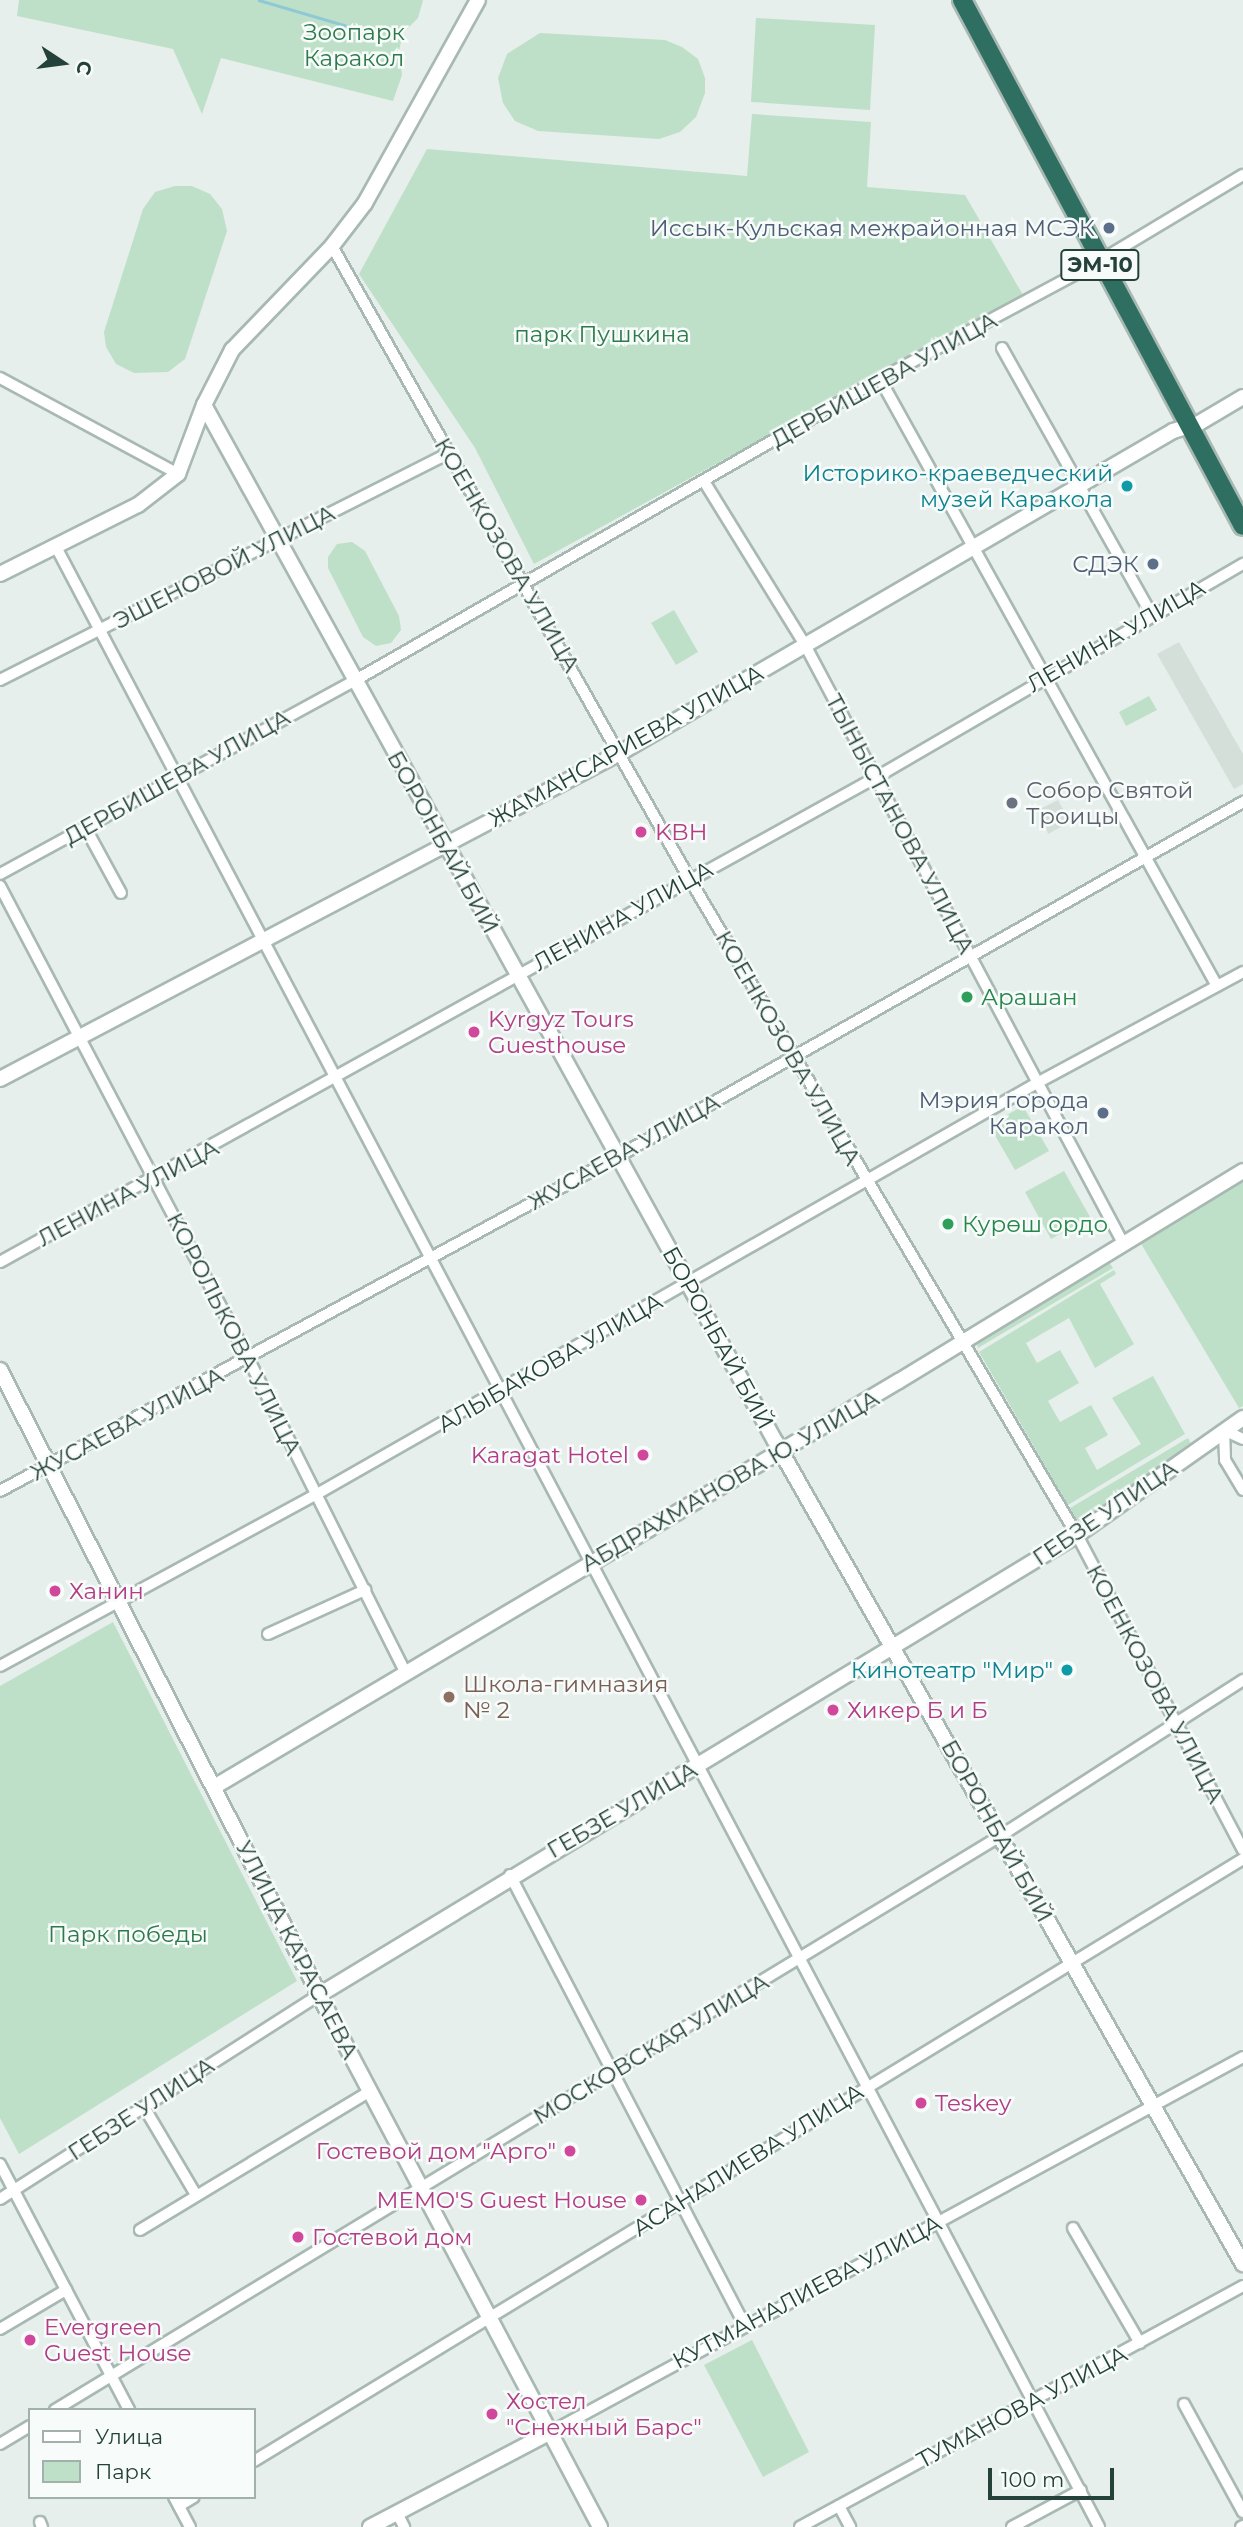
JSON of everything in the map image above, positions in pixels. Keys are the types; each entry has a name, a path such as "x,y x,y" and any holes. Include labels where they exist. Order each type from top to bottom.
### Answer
{"highway":[{"name":"ЭМ-10","path":"968,2 1098,262 1243,526"}],"main road":[{"path":"0,574 138,505 178,474 204,405 232,350 332,246 365,203 478,0"},
{"name":"ЖАМАНСАРИЕВА УЛИЦА","path":"0,1079 620,754 974,546 1243,397"},
{"name":"БОРОНБАЙ БИЙ","path":"204,405 617,1157 782,1452 895,1646 1069,1963 1243,2264"},
{"name":"АБДРАХМАНОВА Ю. УЛИЦА","path":"214,1787 782,1452 1243,1171"},
{"name":"УЛИЦА КАРАСАЕВА","path":"0,1370 51,1465 319,1995 492,2317 600,2527"},
{"name":"ГЕБЗЕ УЛИЦА","path":"319,1995 510,1875 697,1766 1077,1535 1243,1418"},
{"name":"КУТМАНАЛИЕВА УЛИЦА","path":"370,2527 551,2432"}],"street":[{"name":"ДЕРБИШЕВА УЛИЦА","path":"0,874 354,681 523,581 705,483 880,379 1098,262 1243,175"},
{"name":"КОЕНКОЗОВА УЛИЦА","path":"332,246 447,454 523,581 689,878 797,1056 865,1182 1077,1535 1243,1850"},
{"path":"1002,348 1152,615"},
{"path":"0,378 178,474"},
{"path":"880,379 1142,856 1214,981"},
{"name":"ЭШЕНОВОЙ УЛИЦА","path":"0,680 447,454"},
{"name":"ТЫНЫСТАНОВА УЛИЦА","path":"705,483 805,645 1124,1245"},
{"path":"55,545 937,2222 1035,2399 1100,2527"},
{"name":"ЛЕНИНА УЛИЦА","path":"0,1262 154,1180 689,878 875,778 1044,676 1243,564"},
{"name":"ЖУСАЕВА УЛИЦА","path":"0,1491 249,1360 617,1157 797,1056 968,954 1243,802"},
{"path":"85,827 121,893"},
{"name":"КОРОЛЬКОВА УЛИЦА","path":"0,886 249,1360 406,1673"},
{"name":"АЛЫБАКОВА УЛИЦА","path":"0,1666 500,1391 1214,981 1243,972"},
{"path":"1243,1439 1224,1430 1225,1460 1243,1490"},
{"path":"268,1634 365,1590"},
{"name":"МОСКОВСКАЯ УЛИЦА","path":"58,2408 1000,1836 1177,1725 1243,1680"},
{"name":"АСАНАЛИЕВА УЛИЦА","path":"256,2460 1243,1859"},
{"path":"510,1875 744,2324"},
{"name":"ГЕБЗЕ УЛИЦА","path":"0,2199 319,1995"},
{"name":"КУТМАНАЛИЕВА УЛИЦА","path":"551,2432 744,2324 1152,2109 1243,2057"},
{"path":"140,2230 370,2091"},
{"path":"144,2107 196,2195"},
{"path":"0,2164 128,2408"},
{"path":"1073,2228 1140,2343"},
{"name":"ТУМАНОВА УЛИЦА","path":"800,2527 1243,2286"},
{"path":"0,2329 66,2290"},
{"path":"1184,2404 1243,2512"},
{"path":"0,2444 28,2427"},
{"path":"1012,2527 1081,2490"},
{"path":"177,2502 190,2527"},
{"path":"839,2506 850,2527"},
{"path":"397,2513 404,2527"}],"shaded area":[{"path":"1179,642 1243,754 1243,784 1234,789 1157,654"},
{"path":"1058,800 1070,822 1048,834 1040,809"}],"green space":[{"name":"Зоопарк Каракол","path":"19,0 423,0 418,18 403,33 399,51 402,75 393,101 221,58 202,114 173,49 17,16"},
{"path":"756,18 875,25 870,110 751,102"},
{"path":"540,33 665,40 682,47 698,59 705,78 705,93 696,117 680,132 659,139 538,131 515,121 503,103 498,78 507,54"},
{"name":"парк Пушкина","path":"752,114 871,122 867,187 965,195 1023,295 534,564 475,448 359,274 427,149 747,176"},
{"path":"175,186 192,186 210,194 222,209 227,231 185,359 168,372 134,373 116,364 106,347 104,332 143,209 155,192"},
{"path":"352,542 365,551 399,616 401,630 391,643 376,646 363,637 328,568 328,557 337,544"},
{"path":"674,610 698,652 676,665 651,623"},
{"path":"1149,696 1157,710 1126,726 1119,712"},
{"path":"1023,1106 1049,1151 1015,1170 989,1125"},
{"path":"1064,1171 1090,1217 1051,1239 1025,1192"},
{"path":"1243,1179 1243,1406 1239,1408 1140,1242"},
{"path":"1109,1262 1113,1268 978,1348 977,1343"},
{"path":"1114,1270 1116,1274 1100,1284 1134,1344 1095,1368 1069,1318 1026,1343 1037,1363 1060,1350 1079,1383 1048,1401 1060,1422 1091,1405 1108,1435 1085,1448 1097,1470 1141,1444 1112,1398 1153,1376 1185,1434 1068,1505 979,1352"},
{"path":"1188,1438 1191,1444 1079,1524 1070,1508"},
{"name":"Парк победы","path":"113,1622 297,1981 19,2154 0,2118 0,1686"},
{"path":"752,2340 809,2452 763,2477 704,2365"}],"waterway":[{"path":"259,0 351,27"}],"place":[{"name":"Иссык-Кульская межрайонная МСЭК","path":"1109,228"},
{"name":"Историко-краеведческий музей Каракола","path":"1127,486"},
{"name":"СДЭК","path":"1153,564"},
{"name":"Собор Святой Троицы","path":"1012,803"},
{"name":"KBH","path":"641,832"},
{"name":"Арашан","path":"967,997"},
{"name":"Kyrgyz Tours Guesthouse","path":"474,1032"},
{"name":"Мэрия города Каракол","path":"1103,1113"},
{"name":"Курөш ордо","path":"948,1224"},
{"name":"Karagat Hotel","path":"643,1455"},
{"name":"Ханин","path":"55,1591"},
{"name":"Кинотеатр \"Мир\"","path":"1067,1670"},
{"name":"Школа-гимназия № 2","path":"449,1697"},
{"name":"Хикер Б и Б","path":"833,1710"},
{"name":"Teskey","path":"921,2103"},
{"name":"Гостевой дом \"Арго\"","path":"570,2151"},
{"name":"MEMO'S Guest House","path":"641,2200"},
{"name":"Гостевой дом","path":"298,2237"},
{"name":"Evergreen Guest House","path":"30,2340"},
{"name":"Хостел \"Снежный Барс\"","path":"492,2414"}]}
